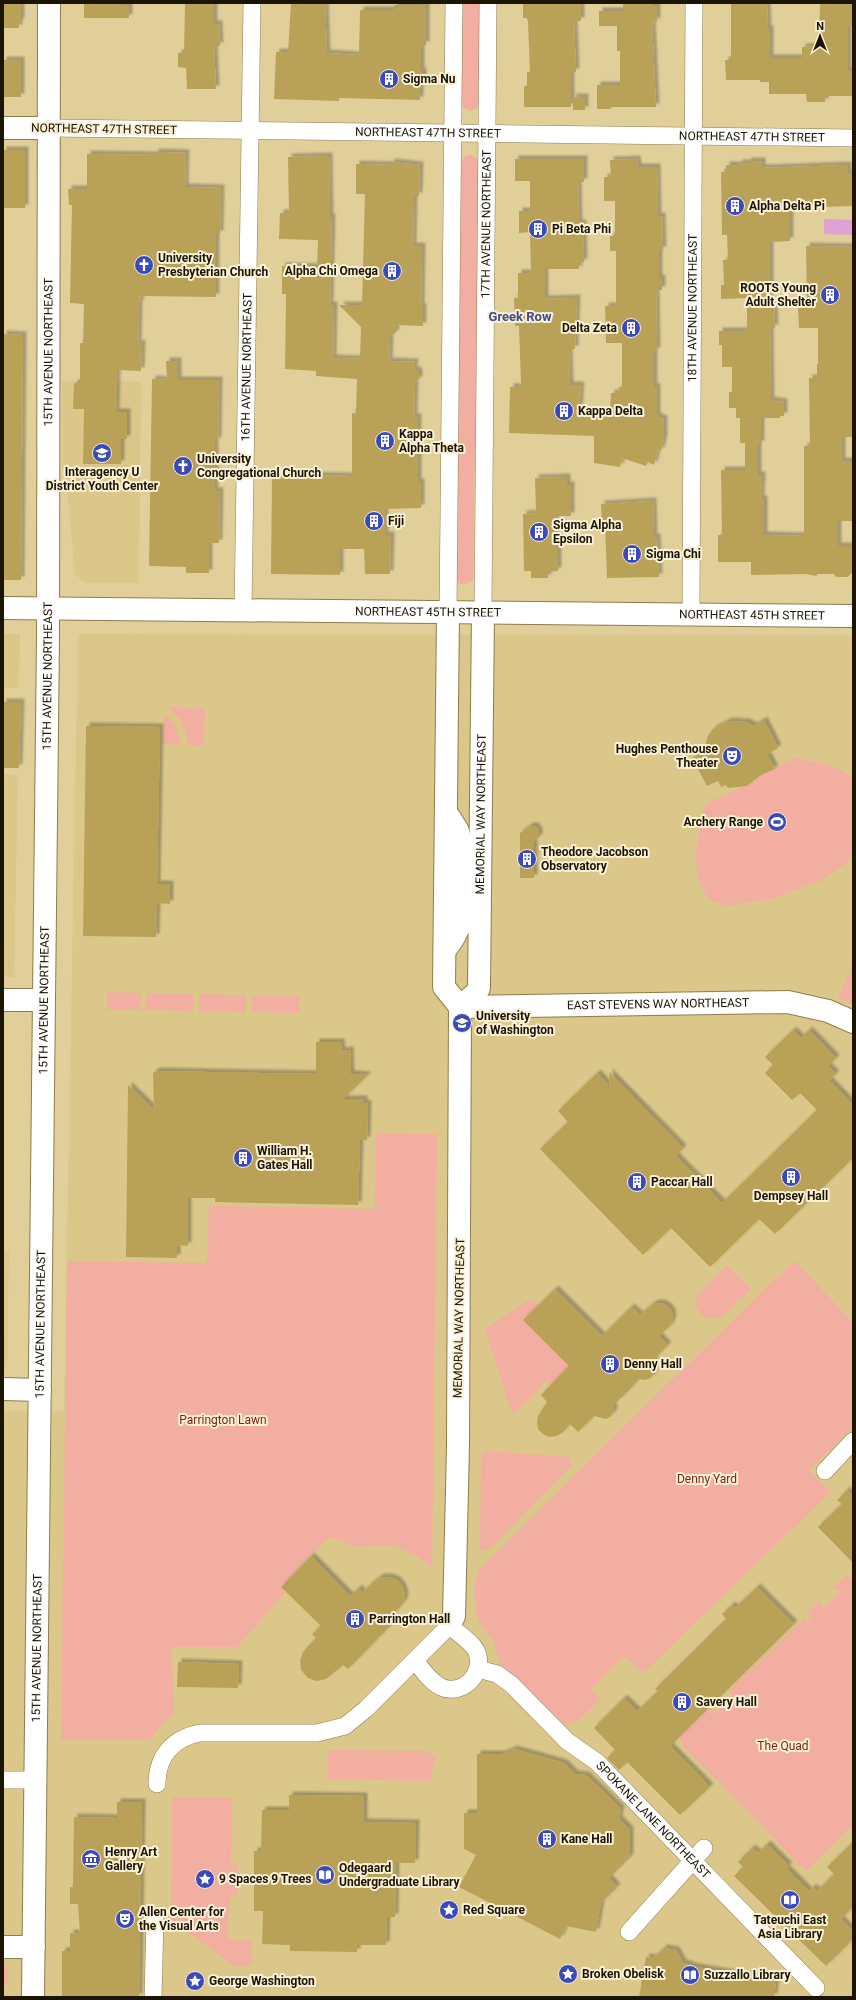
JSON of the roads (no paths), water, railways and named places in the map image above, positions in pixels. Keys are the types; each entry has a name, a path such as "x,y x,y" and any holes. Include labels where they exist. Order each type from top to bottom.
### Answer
{"main road":[{"name":"15TH AVENUE NORTHEAST","path":"33,1997 48,609 49,3"},
{"name":"NORTHEAST 47TH STREET","path":"3,128 49,128"},
{"name":"NORTHEAST 45TH STREET","path":"3,608 448,613 691,613 853,616"},
{"path":"448,613 446,810 458,831 462,850 463,919 453,939 444,951 444,988 460,1007"},
{"name":"MEMORIAL WAY NORTHEAST","path":"449,1626 454,1616 458,1446 460,1007 479,988 482,613"},
{"path":"447,733 482,733"},
{"path":"3,1000 44,1000"},
{"name":"EAST STEVENS WAY NORTHEAST","path":"460,1007 788,1002 828,1011 853,1022"},
{"path":"3,1389 40,1390"},
{"path":"3,1947 34,1947"}],"street":[{"name":"16TH AVENUE NORTHEAST","path":"243,611 252,3"},
{"path":"448,613 454,3"},
{"name":"17TH AVENUE NORTHEAST","path":"482,613 488,3"},
{"name":"18TH AVENUE NORTHEAST","path":"691,613 694,3"},
{"name":"NORTHEAST 47TH STREET","path":"49,128 853,138"},
{"path":"825,1471 853,1440"},
{"path":"157,1784 158,1769 164,1754 172,1744 185,1736 200,1733 317,1733 334,1729 355,1719 449,1626 473,1646 477,1653 478,1669 465,1686 451,1689 441,1687 433,1682 415,1660"},
{"name":"SPOKANE LANE NORTHEAST","path":"478,1669 497,1674 511,1684 567,1741 597,1762 816,1988"},
{"path":"3,1780 36,1780"},
{"path":"629,1932 691,1860 704,1848"},
{"path":"153,1997 155,1920"}],"place":[{"name":"Sigma Nu","path":"389,79"},
{"name":"Alpha Delta Pi","path":"735,206"},
{"name":"Pi Beta Phi","path":"538,229"},
{"name":"University Presbyterian Church","path":"144,265"},
{"name":"Alpha Chi Omega","path":"392,271"},
{"name":"ROOTS Young Adult Shelter","path":"830,295"},
{"name":"Delta Zeta","path":"631,328"},
{"name":"Kappa Delta","path":"564,411"},
{"name":"Kappa Alpha Theta","path":"385,441"},
{"name":"Interagency U District Youth Center","path":"102,453"},
{"name":"University Congregational Church","path":"183,466"},
{"name":"Fiji","path":"374,521"},
{"name":"Sigma Alpha Epsilon","path":"539,532"},
{"name":"Sigma Chi","path":"632,554"},
{"name":"Hughes Penthouse Theater","path":"732,756"},
{"name":"Archery Range","path":"777,822"},
{"name":"Theodore Jacobson Observatory","path":"527,859"},
{"name":"University of Washington","path":"462,1023"},
{"name":"William H. Gates Hall","path":"243,1158"},
{"name":"Dempsey Hall","path":"791,1177"},
{"name":"Paccar Hall","path":"637,1182"},
{"name":"Denny Hall","path":"610,1364"},
{"name":"Parrington Hall","path":"355,1619"},
{"name":"Savery Hall","path":"682,1702"},
{"name":"Kane Hall","path":"547,1839"},
{"name":"Henry Art Gallery","path":"91,1859"},
{"name":"Odegaard Undergraduate Library","path":"325,1875"},
{"name":"9 Spaces 9 Trees","path":"205,1879"},
{"name":"Tateuchi East Asia Library","path":"790,1900"},
{"name":"Red Square","path":"449,1910"},
{"name":"Allen Center for the Visual Arts","path":"125,1919"},
{"name":"Broken Obelisk","path":"568,1974"},
{"name":"Suzzallo Library","path":"690,1975"},
{"name":"George Washington","path":"195,1981"}],"district":[{"name":"Greek Row","path":"520,316"}],"park label":[{"name":"Parrington Lawn","path":"223,1420"},
{"name":"Denny Yard","path":"707,1479"},
{"name":"The Quad","path":"783,1746"}]}
